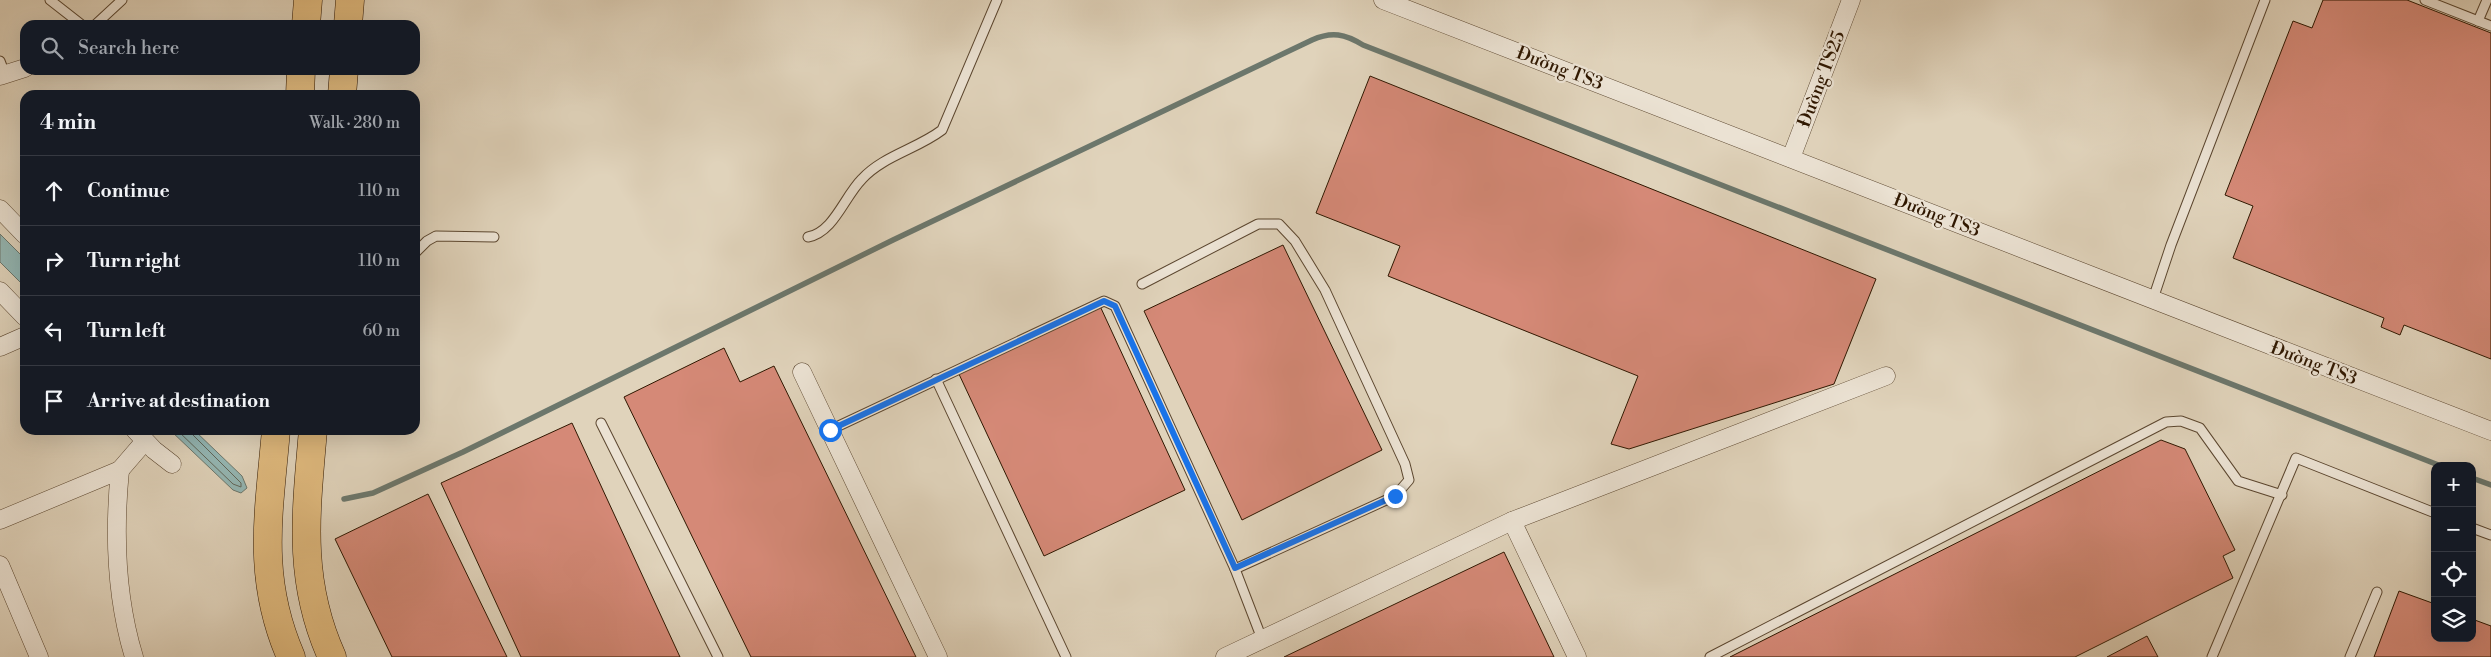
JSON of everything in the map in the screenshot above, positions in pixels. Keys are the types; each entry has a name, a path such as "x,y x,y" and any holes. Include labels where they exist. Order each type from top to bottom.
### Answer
{"main road":[{"path":"306,20 308,0"},
{"path":"348,20 350,0"},
{"path":"300,90 301,75"},
{"path":"342,90 344,75"},
{"path":"276,435 266,554 272,598 282,634 291,657"},
{"path":"313,435 306,559 315,612 332,657"}],"street":[{"name":"Đường TS3","path":"1383,0 2491,432"},
{"name":"Đường TS25","path":"1791,158 1851,0"},
{"path":"2,70 20,68"},
{"path":"0,209 20,230"},
{"path":"0,291 20,312"},
{"path":"0,347 20,338"},
{"path":"802,372 938,657"},
{"path":"1225,657 1512,521 1886,376"},
{"path":"134,657 126,630 120,591 117,530 120,470 140,436 172,464"},
{"path":"0,520 120,470"},
{"path":"1512,521 1577,657"},
{"path":"0,565 39,657"}],"lane":[{"path":"50,0 76,20"},
{"path":"100,20 122,0"},
{"path":"808,237 817,235 827,227 862,178 881,164 927,142 942,130 997,0"},
{"path":"2153,300 2171,245 2265,0"},
{"path":"2426,0 2491,26"},
{"path":"2478,21 2486,0"},
{"path":"1142,284 1258,224 1279,224 1295,241 1325,290 1405,464 1409,480 1395,496 1235,568"},
{"path":"420,248 426,241 436,236 494,236"},
{"path":"830,430 1104,301 1110,302 1115,306 1235,568 1262,640"},
{"path":"936,379 1066,657"},
{"path":"1710,657 2166,422 2181,421 2200,428 2238,481 2282,495"},
{"path":"602,423 718,657"},
{"path":"2212,657 2296,458 2431,511"},
{"path":"2476,529 2491,535"},
{"path":"2350,657 2377,592"}],"water":[{"path":"0,234 20,254 20,282 0,262"},
{"path":"175,435 199,435 242,476 247,488 241,493 233,490"}],"building":[{"path":"2323,0 2407,0 2491,33 2491,359 2404,325 2400,335 2381,327 2384,318 2233,258 2253,206 2225,195 2293,21 2312,28"},
{"path":"1370,76 1876,279 1834,384 1629,449 1611,444 1638,376 1388,276 1400,246 1316,213"},
{"path":"1283,245 1382,450 1242,520 1144,311"},
{"path":"1100,306 1185,490 1044,556 958,372"},
{"path":"724,348 740,382 774,366 916,657 751,657 624,397"},
{"path":"572,423 680,657 521,657 441,483"},
{"path":"2161,440 2185,449 2235,550 2223,556 2233,578 2075,657 1730,657"},
{"path":"428,494 507,657 392,657 335,539"},
{"path":"1504,552 1554,657 1284,657"},
{"path":"2399,591 2431,603 2431,642 2476,642 2476,620 2491,626 2491,657 2374,657"},
{"path":"2147,636 2158,657 2107,657"}],"waterway":[{"path":"344,499 373,493 463,452 893,240 1326,35 1350,38 1363,45 2431,462"},
{"path":"2476,479 2491,485"}],"route":[{"path":"830,430 1104,301 1110,302 1115,306 1235,568 1395,496"}]}
